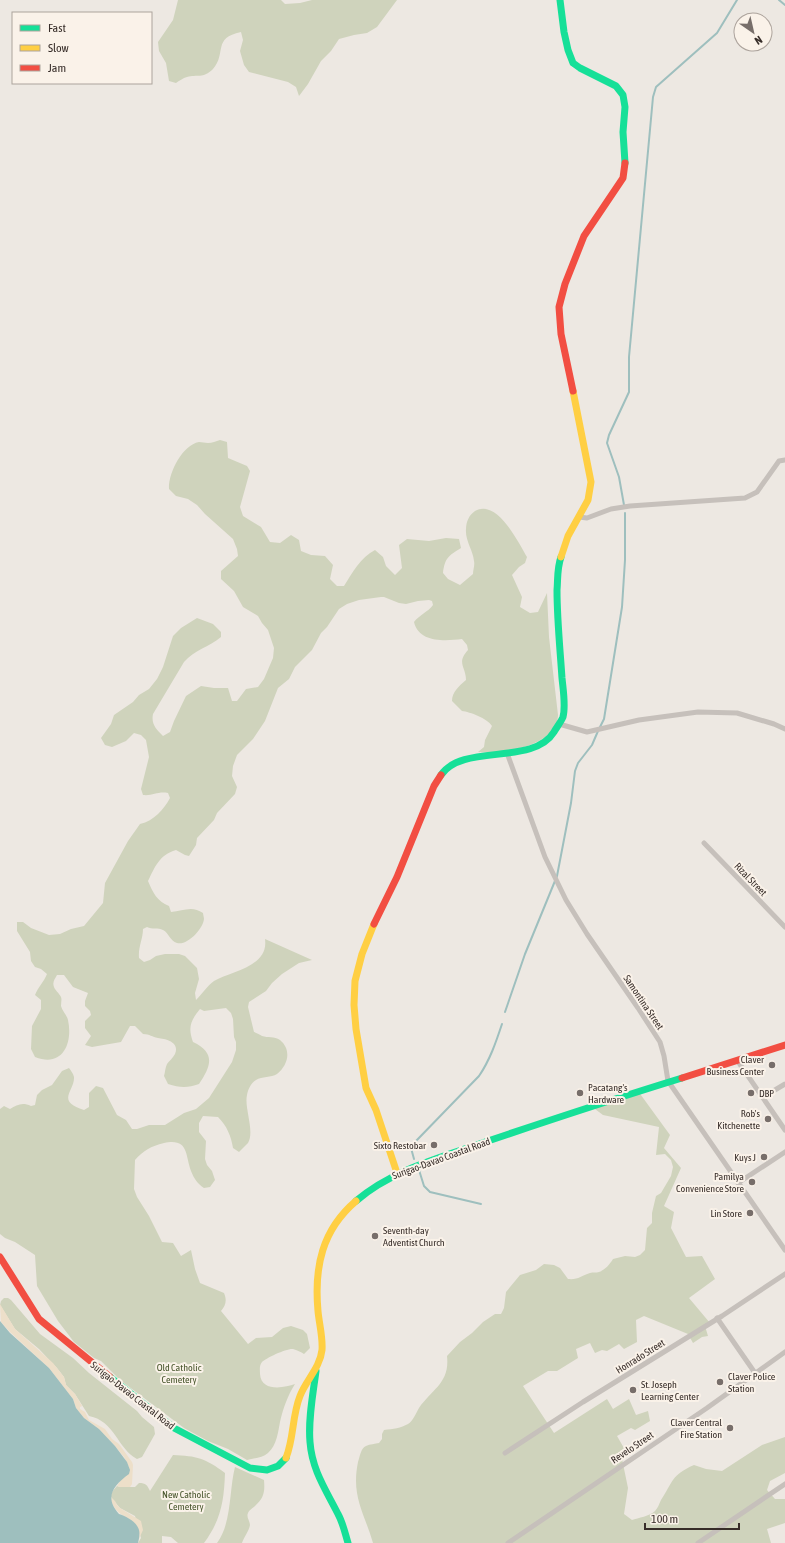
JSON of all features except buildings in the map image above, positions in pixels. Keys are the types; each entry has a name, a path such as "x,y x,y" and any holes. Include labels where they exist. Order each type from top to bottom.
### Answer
{"main road":[{"path":"397,1173 380,1121 368,1093 354,1018 355,977 371,931 391,890 434,786 445,770 461,760 522,751 543,743 559,724 564,708 557,614 558,564 568,536 588,500 591,482 583,436 561,334 559,307 565,284 584,236 623,178 625,169 623,131 624,99 619,89 612,83 580,69 574,64 570,56 561,20 560,0"},
{"name":"Surigao-Davao Coastal Road","path":"0,1257 40,1319 56,1334 174,1428 250,1468 268,1471 282,1464 287,1458 290,1450 293,1424 300,1397 316,1371 320,1359 322,1349 317,1282 319,1266 330,1232 341,1215 352,1204 375,1186 397,1173 583,1108 785,1045"},
{"path":"316,1371 310,1426 310,1442 313,1459 322,1485 338,1515 348,1543"}],"street":[{"path":"579,517 587,518 611,509 630,506 745,498 757,492 779,461 785,460"},
{"path":"559,724 587,732 639,720 690,713 737,713 774,724 785,729"},
{"name":"Samontina Street","path":"507,753 545,856 566,900 587,934 660,1042 668,1081 785,1250"},
{"name":"Rizal Street","path":"704,843 785,927"},
{"path":"737,1060 785,1130"},
{"path":"763,1098 785,1084"},
{"path":"738,1183 785,1152"},
{"name":"Honrado Street","path":"505,1453 785,1274"},
{"path":"717,1318 755,1373"},
{"name":"Revelo Street","path":"508,1543 706,1408 785,1352"},
{"path":"698,1543 785,1484"}],"green space":[{"path":"178,0 281,0 285,4 300,3 312,0 397,0 377,27 367,33 339,39 331,51 321,61 308,84 299,96 296,87 288,82 249,72 244,65 240,51 243,40 241,32 226,38 221,47 217,63 209,72 203,75 186,77 176,83 169,81 166,63 159,51 158,42 173,20"},
{"name":"Old Catholic Cemetery","path":"220,440 227,442 228,458 247,466 250,471 240,507 243,516 261,527 270,542 280,543 291,535 299,540 301,551 311,555 325,556 333,565 330,579 337,586 344,586 361,561 375,550 383,557 386,566 395,575 402,568 399,545 407,539 429,541 446,538 459,539 461,548 448,558 443,573 448,579 460,585 473,574 473,557 466,533 468,519 475,511 483,509 491,511 499,516 512,532 527,557 525,563 512,575 522,597 520,607 530,613 538,612 547,593 549,637 558,715 558,719 550,732 533,744 522,748 498,752 478,752 484,747 485,740 492,726 490,723 474,714 462,711 452,701 458,687 466,680 462,662 464,654 468,650 467,645 462,639 441,640 427,637 421,634 414,622 433,605 432,601 418,601 406,604 381,597 359,600 347,604 339,609 321,633 312,650 295,667 289,679 278,688 265,721 253,739 237,755 233,766 232,776 237,787 235,794 217,813 214,820 197,838 196,845 189,856 176,850 165,855 158,862 148,881 156,896 161,902 169,906 171,912 195,909 203,913 203,923 198,932 185,942 175,942 165,931 161,929 147,927 143,929 139,954 139,958 144,962 156,956 165,954 179,954 185,956 197,968 199,979 195,993 196,1000 214,981 239,971 255,962 261,956 265,948 265,939 312,960 299,963 282,974 266,991 249,1002 248,1007 254,1032 262,1036 280,1040 286,1048 286,1062 277,1074 258,1079 250,1086 246,1100 250,1126 250,1138 248,1143 239,1152 233,1148 228,1131 218,1117 203,1116 199,1123 199,1132 206,1141 205,1159 215,1180 210,1187 204,1188 196,1181 191,1171 185,1149 178,1143 164,1143 151,1147 144,1151 135,1160 134,1189 162,1242 173,1243 181,1256 191,1250 200,1283 224,1293 226,1302 221,1311 248,1344 256,1338 272,1337 283,1328 291,1326 303,1330 307,1334 310,1348 304,1354 290,1349 264,1360 261,1364 260,1374 261,1380 264,1384 274,1387 285,1387 295,1384 284,1407 277,1438 271,1450 266,1455 247,1460 228,1449 208,1441 184,1428 120,1380 101,1361 94,1358 74,1342 58,1321 37,1286 35,1255 0,1234 0,1109 4,1106 10,1109 20,1104 31,1106 35,1105 37,1095 42,1090 52,1085 62,1071 69,1068 73,1073 74,1082 68,1095 68,1099 75,1107 84,1110 89,1107 89,1093 96,1086 103,1088 117,1115 126,1120 132,1129 149,1125 165,1125 184,1113 196,1109 209,1098 232,1062 236,1050 231,1013 226,1008 204,1011 200,1009 192,1021 190,1029 193,1042 200,1046 208,1055 209,1060 206,1071 199,1084 184,1087 168,1084 164,1076 167,1064 175,1054 176,1047 174,1044 165,1039 143,1034 135,1026 130,1026 121,1042 92,1047 85,1045 91,1036 85,1028 85,1021 91,1015 90,1011 85,1006 88,993 73,987 64,975 57,975 53,985 61,997 61,1006 68,1020 69,1037 67,1045 59,1056 53,1059 45,1060 35,1057 31,1049 32,1026 41,1009 41,1000 35,995 47,974 41,969 35,967 31,961 30,952 17,931 17,922 23,922 31,928 49,935 60,934 71,929 84,926 103,903 105,883 128,841 140,824 150,820 158,814 170,798 168,793 143,795 141,789 149,757 146,740 141,735 134,733 126,741 112,747 105,745 101,738 111,724 114,715 149,689 157,679 163,667 173,636 181,628 197,618 213,624 221,632 221,637 192,654 184,662 153,714 155,726 163,736 170,732 186,696 201,686 228,688 232,701 237,701 246,689 258,687 264,679 273,658 274,648 268,630 258,616 243,607 234,591 221,579 221,571 238,556 233,539 197,505 188,499 176,496 169,489 171,476 177,461 187,448 199,442 210,443"},
{"path":"638,1091 670,1135 664,1148 681,1168 664,1206 674,1212 671,1228 686,1257 702,1256 715,1279 689,1298 710,1323 705,1326 708,1336 702,1337 693,1343 688,1334 644,1316 636,1320 637,1342 624,1349 619,1344 607,1351 602,1350 595,1353 590,1343 576,1349 578,1358 557,1371 548,1371 523,1386 554,1433 607,1399 613,1409 629,1399 636,1415 648,1411 650,1421 635,1430 631,1428 617,1436 628,1455 622,1459 628,1488 624,1514 632,1520 653,1513 657,1509 673,1480 686,1469 694,1465 706,1469 722,1471 762,1445 785,1437 785,1473 770,1481 767,1490 775,1499 785,1499 785,1523 767,1529 771,1543 373,1543 357,1494 356,1474 362,1450 368,1445 379,1443 382,1439 384,1430 403,1426 411,1421 424,1401 443,1379 446,1373 447,1356 460,1342 483,1322 495,1314 501,1314 504,1308 506,1292 520,1275 536,1270 544,1264 554,1265 560,1268 568,1279 579,1278 590,1273 601,1271 607,1267 613,1259 625,1256 635,1257 640,1255 645,1250 647,1228 652,1223 652,1213 656,1196 661,1193 671,1176 673,1167 671,1160 665,1154 656,1155 659,1127 603,1115 591,1106"},
{"path":"4,1298 11,1300 40,1334 73,1358 154,1427 155,1434 142,1457 137,1459 130,1454 105,1423 89,1416 75,1394 66,1385 64,1377 57,1368 39,1349 15,1329 0,1305"},
{"name":"New Catholic Cemetery","path":"173,1455 195,1457 212,1464 225,1473 224,1493 218,1518 210,1535 204,1543 178,1543 171,1537 162,1536 162,1543 138,1543 141,1538 135,1516 120,1508 110,1496 111,1493 117,1486 135,1487 139,1483 146,1485 150,1491"},
{"path":"235,1467 264,1480 263,1494 260,1500 248,1513 247,1516 250,1525 249,1530 242,1543 217,1543 222,1535 228,1516"}],"sand":[{"path":"0,1304 15,1329 53,1363 64,1377 66,1385 75,1394 82,1406 80,1409 85,1412 89,1420 105,1429 112,1439 119,1444 132,1462 132,1484 130,1487 117,1486 129,1467 124,1457 99,1429 84,1418 76,1408 73,1399 49,1368 1,1322"},
{"path":"110,1496 120,1508 141,1521 143,1530 138,1541 139,1534 137,1527 116,1509"}],"water":[{"path":"0,1321 10,1333 49,1368 73,1399 76,1408 84,1418 99,1429 115,1446 127,1462 130,1470 129,1474 115,1487 111,1497 114,1508 119,1514 131,1520 138,1527 138,1543 0,1543"}],"waterway":[{"path":"624,505 619,477 607,443 609,435 629,392 629,357 653,97 656,87 717,33 737,0"},
{"path":"779,0 785,5"},
{"path":"600,727 604,719 622,607 625,560 625,513"},
{"path":"505,1012 525,954 557,876 571,803 575,771 578,763 592,745 598,731"},
{"path":"414,1159 411,1148 416,1141 479,1076 483,1070 490,1057 502,1024"},
{"path":"419,1170 424,1186 430,1192 481,1204"}],"traffic: fast":[{"path":"560,0 564,32 573,63 616,86 623,95 625,107 623,132 625,163"},
{"path":"441,775 451,765 465,760 481,756 531,749 544,742 554,732 562,719 564,713 564,703 557,590 558,569 561,557"},
{"path":"356,1201 386,1180 419,1165 682,1078"},
{"path":"316,1371 311,1406 311,1452 324,1488 340,1517 348,1543"},
{"path":"110,1377 174,1428 250,1468 267,1470 278,1466 286,1458"}],"traffic: slow":[{"path":"561,557 568,536 588,500 591,482 573,391"},
{"path":"374,924 362,954 355,981 354,1005 356,1029 366,1088 376,1110 397,1173"},
{"path":"286,1458 289,1450 297,1404 303,1390 319,1363 321,1356 322,1340 318,1311 317,1279 323,1250 335,1224 344,1212 356,1201"}],"traffic: jam":[{"path":"573,391 561,334 559,307 565,284 584,236 623,178 625,163"},
{"path":"374,924 397,877 434,786 441,775"},
{"path":"682,1078 785,1045"},
{"path":"0,1257 39,1319 110,1377"}],"place":[{"name":"Claver Business Center","path":"772,1065"},
{"name":"Pacatang's Hardware","path":"580,1093"},
{"name":"DBP","path":"751,1093"},
{"name":"Rob's Kitchenette","path":"768,1119"},
{"name":"Sixto Restobar","path":"434,1145"},
{"name":"Kuys J","path":"764,1157"},
{"name":"Pamilya Convenience Store","path":"752,1182"},
{"name":"Lin Store","path":"750,1213"},
{"name":"Seventh-day Adventist Church","path":"375,1236"},
{"name":"Claver Police Station","path":"720,1382"},
{"name":"St. Joseph Learning Center","path":"633,1390"},
{"name":"Claver Central Fire Station","path":"730,1428"}]}
